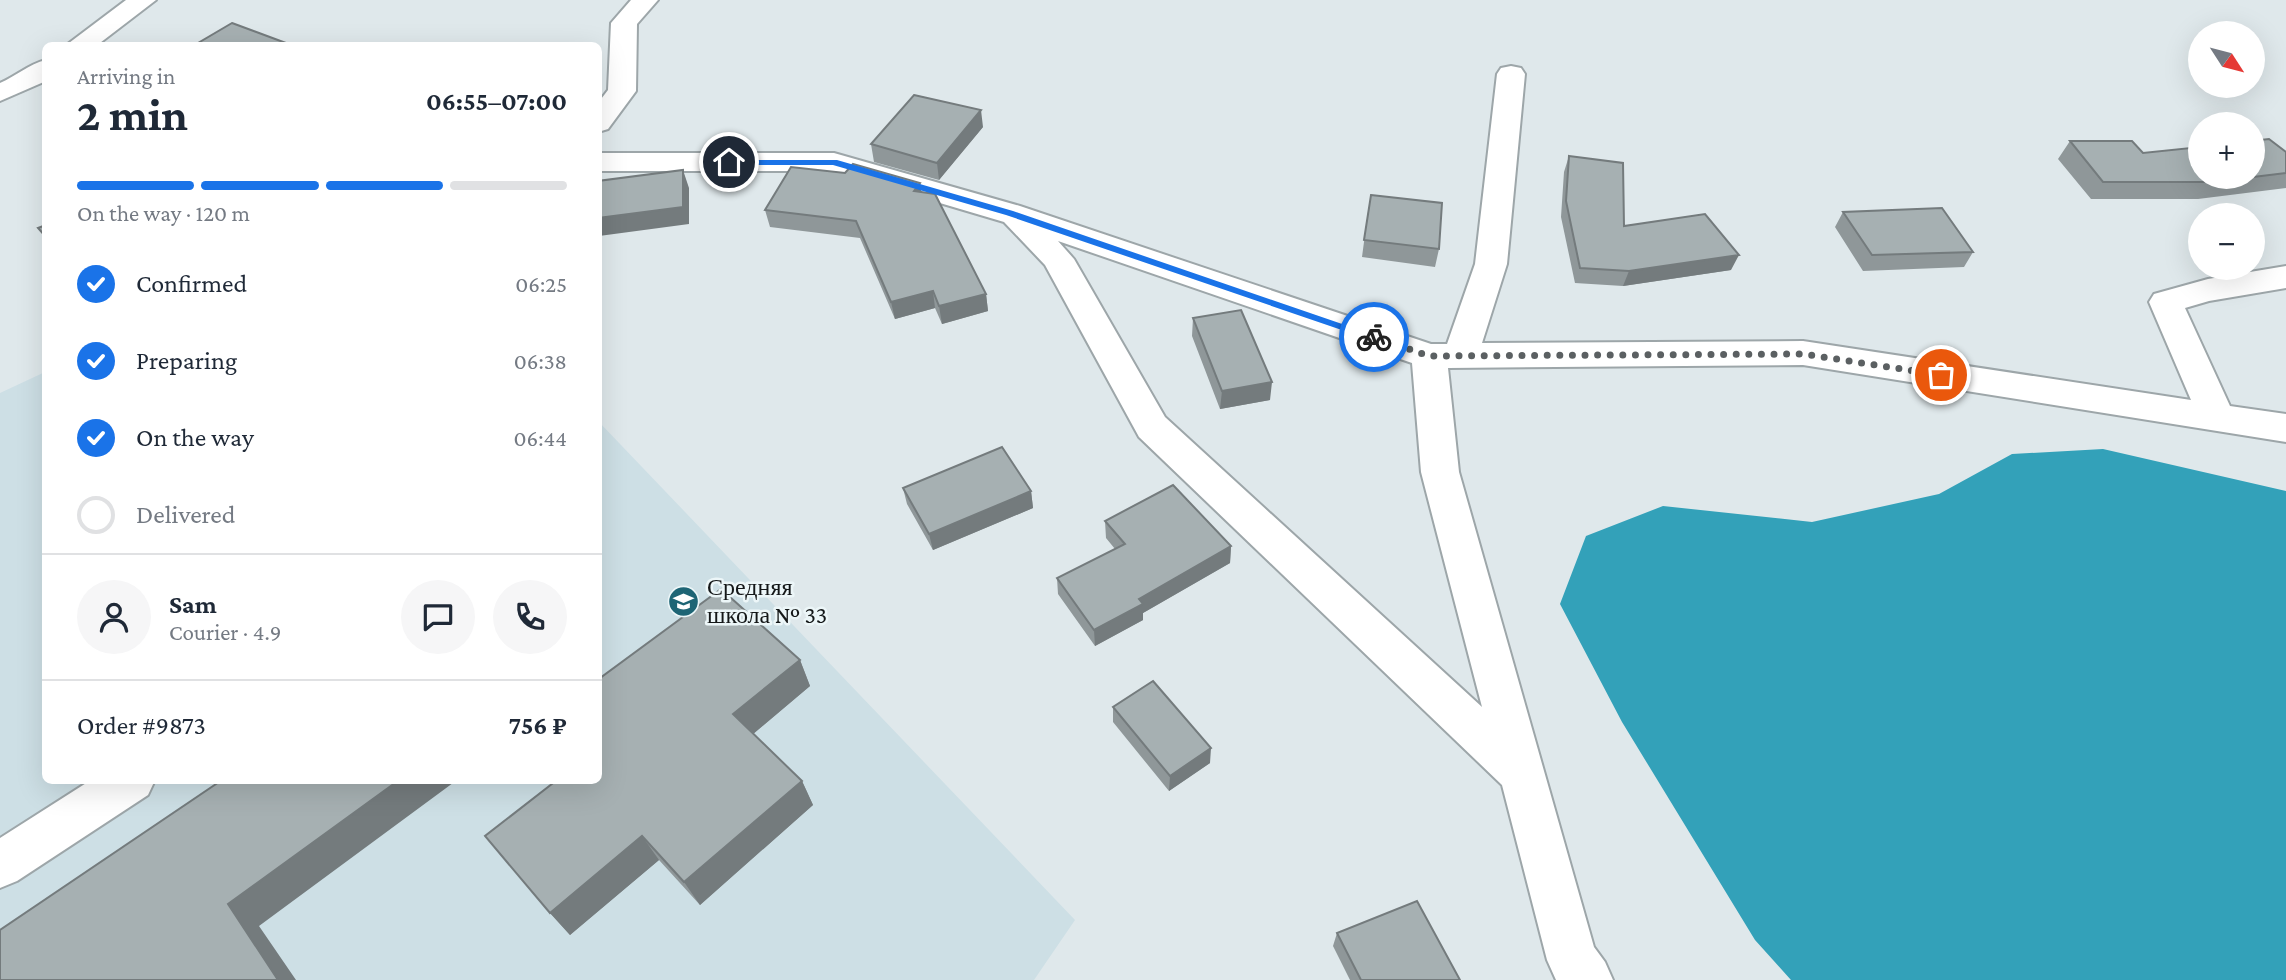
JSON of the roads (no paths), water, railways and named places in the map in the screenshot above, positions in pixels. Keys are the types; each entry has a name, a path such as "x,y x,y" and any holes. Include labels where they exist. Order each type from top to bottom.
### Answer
{"street":[{"path":"84,42 143,0"},
{"path":"602,118 622,91 624,23 645,0"},
{"path":"0,93 42,71"},
{"path":"1511,74 1491,264 1445,355 1440,472 1572,960 1587,980"},
{"path":"602,162 834,162 1009,213 1445,355 1803,354 2286,428"},
{"path":"1009,213 1058,259 1152,427 1522,774"},
{"path":"2218,419 2166,302 2208,290 2286,277"},
{"path":"0,865 126,784"}],"water":[{"path":"2103,449 2286,491 2286,980 1791,980 1755,940 1622,722 1560,604 1586,536 1663,506 1812,522 1939,494 2012,454"}],"place":[{"name":"Средняя школа № 33","path":"684,601"}]}
